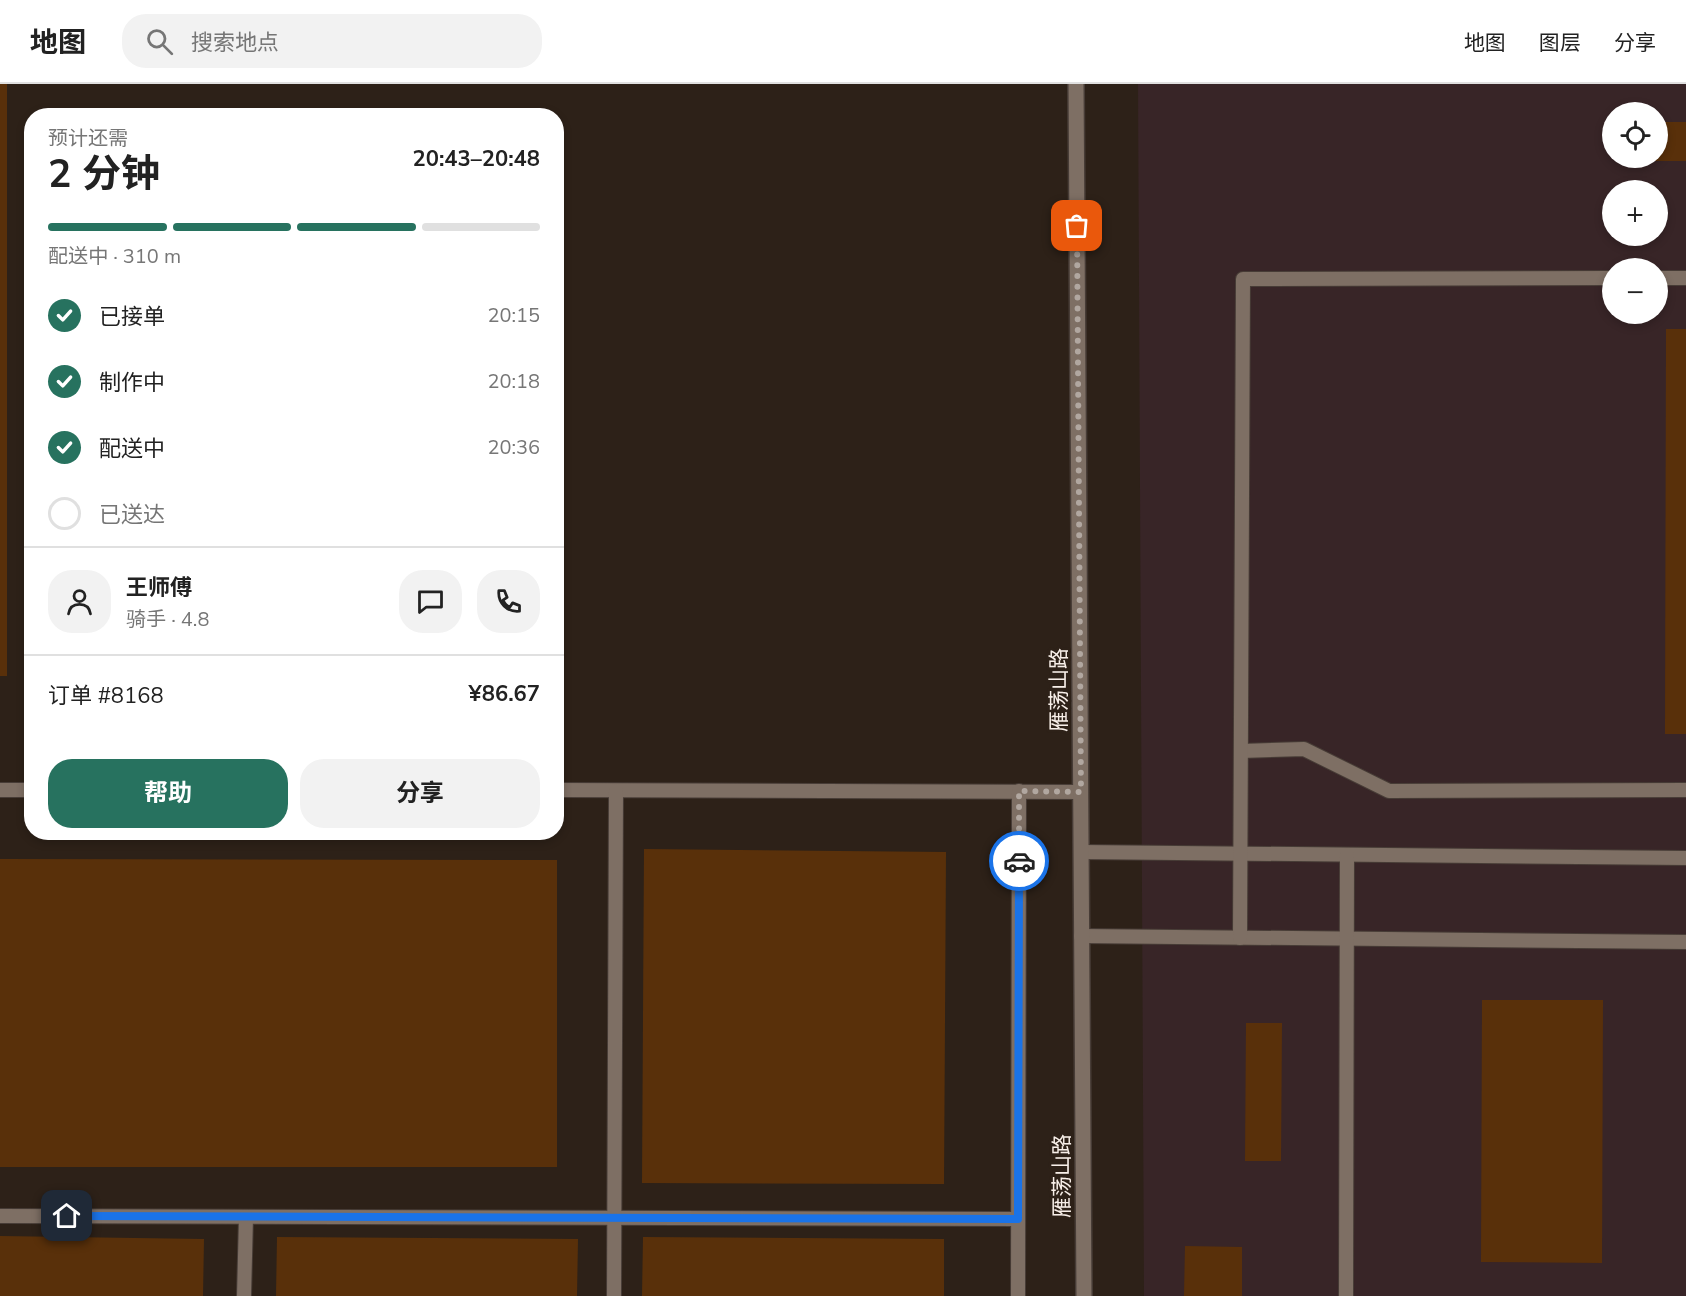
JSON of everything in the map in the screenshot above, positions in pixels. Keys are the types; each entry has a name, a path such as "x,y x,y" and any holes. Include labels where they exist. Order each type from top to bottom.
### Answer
{"street":[{"name":"雁荡山路","path":"1076,84 1084,1296"}],"lane":[{"path":"1240,938 1243,279 1602,278"},
{"path":"1668,278 1686,278"},
{"path":"1241,751 1304,749 1389,790 1686,790"},
{"path":"0,790 24,790"},
{"path":"564,790 1081,792"},
{"path":"614,1296 616,790"},
{"path":"1018,1296 1019,791"},
{"path":"1081,852 1686,858"},
{"path":"1346,1296 1347,855"},
{"path":"1081,936 1686,942"},
{"path":"0,1216 1018,1219"},
{"path":"244,1296 246,1217"}],"shaded area":[{"path":"1138,84 1686,84 1686,1296 1144,1296"}],"building":[{"path":"0,84 7,84 7,676 0,676"},
{"path":"1668,122 1686,122 1686,161 1668,161"},
{"path":"1666,329 1686,329 1686,734 1665,734"},
{"path":"644,849 946,852 944,1184 642,1183"},
{"path":"0,859 557,860 557,1167 0,1167"},
{"path":"1482,1000 1603,1000 1602,1263 1481,1262"},
{"path":"1246,1023 1282,1023 1281,1161 1245,1161"},
{"path":"0,1236 204,1239 203,1296 0,1296"},
{"path":"277,1237 578,1239 577,1296 276,1296"},
{"path":"643,1237 944,1239 944,1296 642,1296"},
{"path":"1185,1246 1242,1247 1242,1296 1184,1296"}],"way so far":[{"path":"1019,861 1019,791 1081,792 1077,226"}],"route":[{"path":"67,1216 1018,1219 1019,861"}]}
